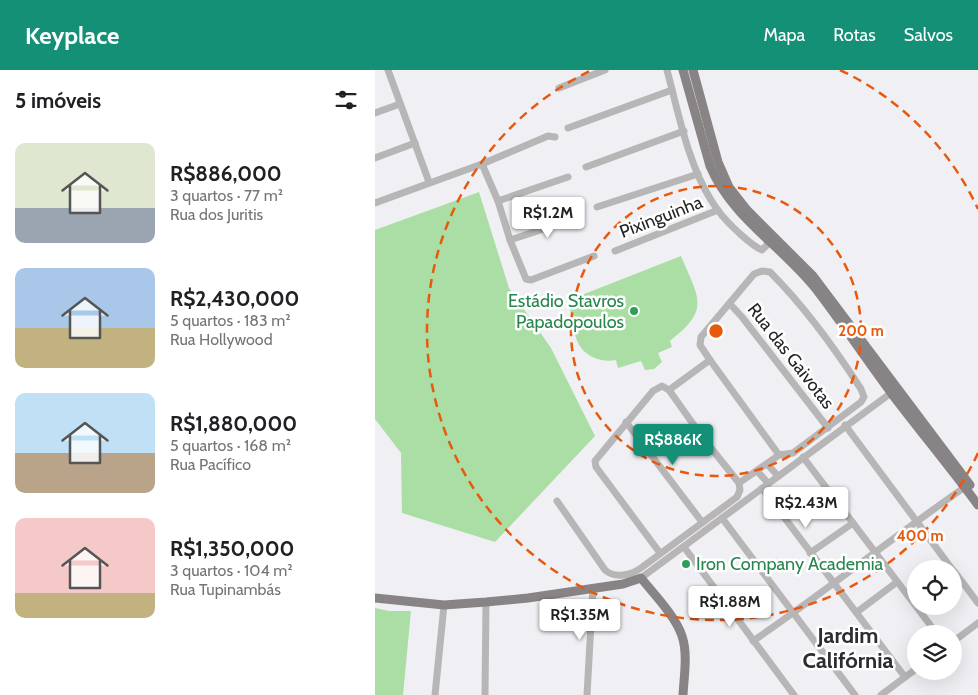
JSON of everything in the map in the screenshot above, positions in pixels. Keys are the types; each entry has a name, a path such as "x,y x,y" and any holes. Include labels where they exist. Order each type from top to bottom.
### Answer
{"main road":[{"path":"683,70 710,166 716,180 735,207 816,289 891,393 978,505"},
{"path":"693,70 717,162 729,187 747,210 813,276 978,495"},
{"path":"375,598 444,605 486,602 529,598 623,584 641,578 665,608 682,635 684,660 683,695"}],"street":[{"path":"388,70 429,182"},
{"path":"559,88 605,70"},
{"path":"667,70 698,174 711,200 736,230 758,248 762,250 769,242"},
{"path":"568,128 672,90"},
{"path":"375,112 400,104"},
{"path":"586,167 684,131"},
{"path":"375,202 483,164 548,136 555,137"},
{"path":"375,158 415,143"},
{"path":"483,164 523,275 526,278 531,280 594,256"},
{"path":"597,207 698,174"},
{"path":"497,201 568,177"},
{"name":"Pixinguinha","path":"615,251 718,210"},
{"path":"510,240 580,217"},
{"path":"739,483 779,455 793,453 828,428 864,397 861,389 833,346 802,306 770,272 761,271 755,274 700,339 701,346 779,455"},
{"name":"Rua das Gaivotas","path":"730,304 828,428"},
{"path":"669,390 711,360"},
{"path":"557,501 605,570 615,575 633,573 737,497 741,490 739,483 665,387 658,387 653,391 597,458 595,464 660,553"},
{"path":"641,578 891,393"},
{"path":"626,422 702,522"},
{"path":"845,426 945,560"},
{"path":"803,457 930,625"},
{"path":"767,464 778,476"},
{"path":"757,471 811,553 905,677 881,695"},
{"path":"753,642 965,487"},
{"path":"722,518 855,695"},
{"path":"811,553 853,523"},
{"path":"684,547 794,695"},
{"path":"857,612 897,582"},
{"path":"962,582 978,603"},
{"path":"587,695 593,588"},
{"path":"485,695 486,602"},
{"path":"435,695 444,605"},
{"path":"962,635 978,623"}],"green space":[{"path":"479,192 509,288 551,348 595,436 495,542 402,513 401,453 375,419 375,230"},
{"name":"Estádio Stavros Papadopoulos","path":"681,256 693,283 698,303 692,320 670,341 672,347 658,353 662,362 654,369 645,370 641,361 618,368 616,360 605,361 594,358 581,348 576,339 569,300"},
{"path":"375,608 389,611 411,611 403,695 375,695"}],"place":[{"name":"Estádio Stavros Papadopoulos","path":"634,311"},
{"name":"Iron Company Academia","path":"686,564"}],"district":[{"name":"Jardim Califórnia","path":"848,648"}]}
